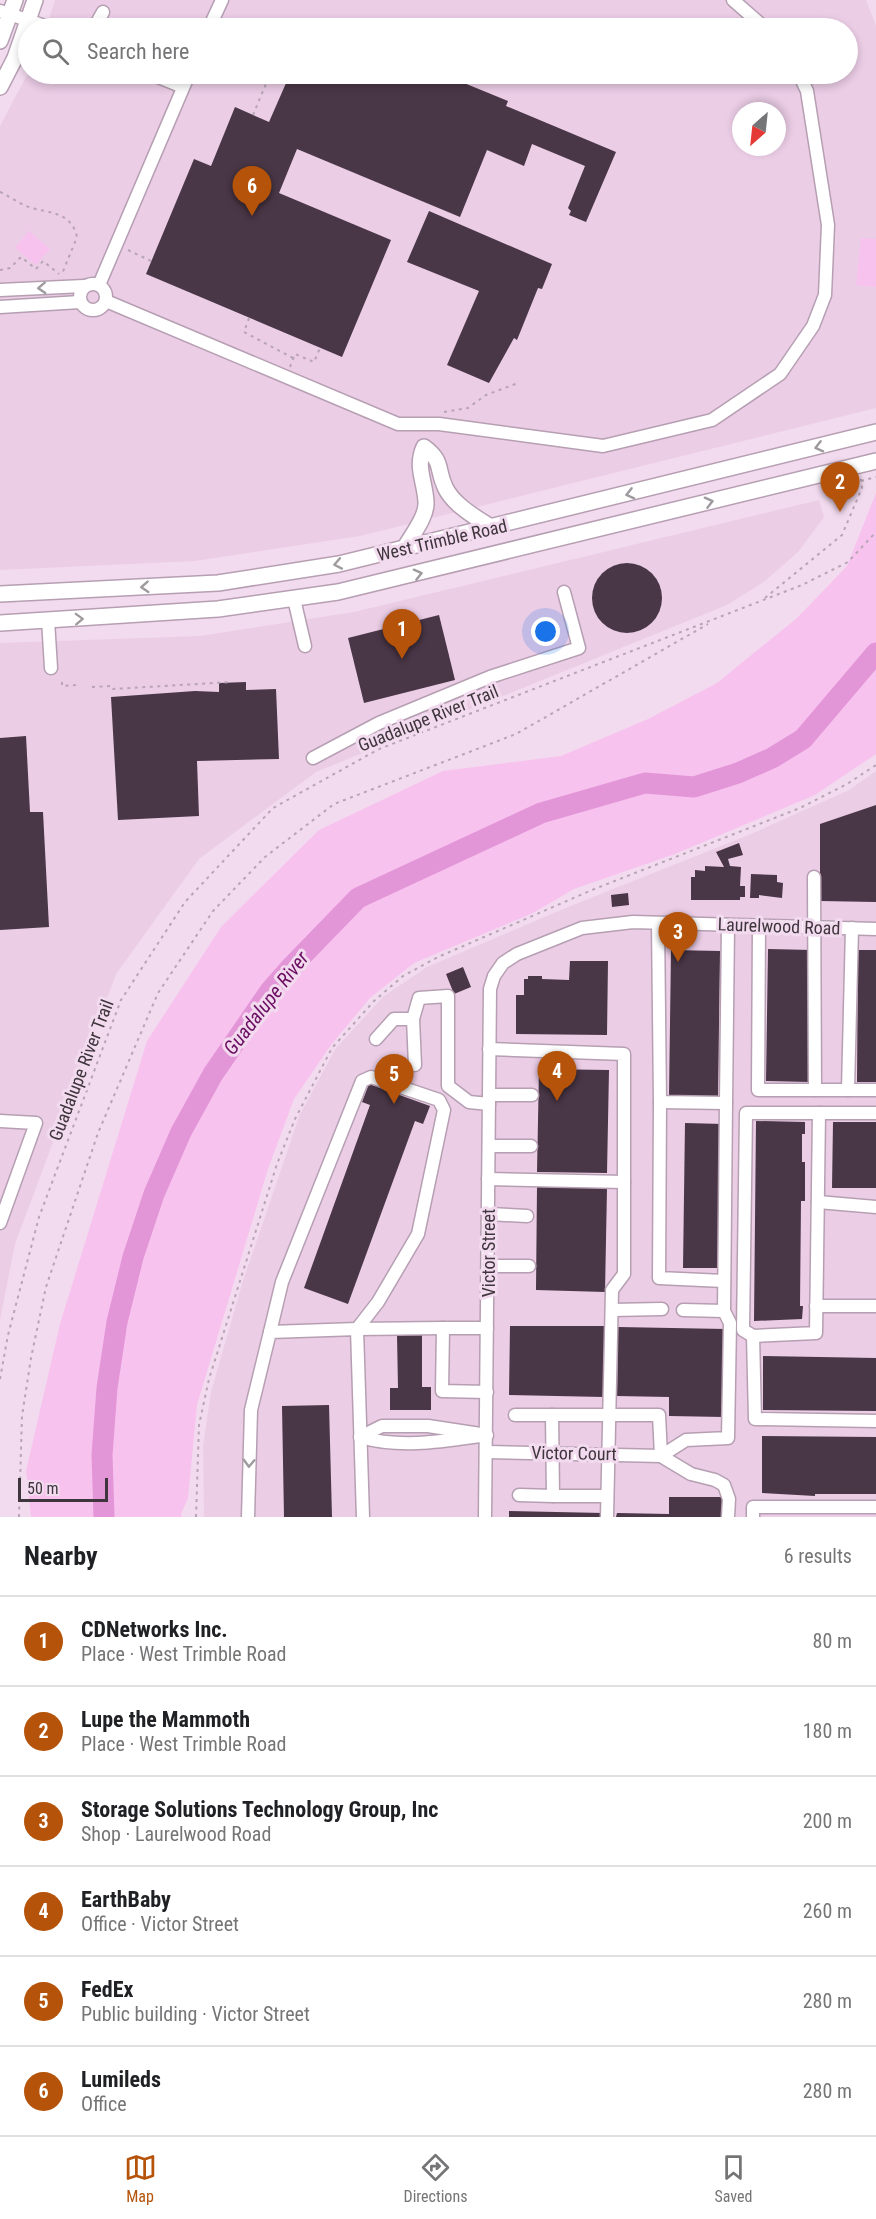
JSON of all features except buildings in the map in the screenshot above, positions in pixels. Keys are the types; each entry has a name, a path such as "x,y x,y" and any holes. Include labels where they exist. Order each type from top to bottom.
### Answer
{"main road":[{"path":"31,18 35,0"},
{"path":"0,41 8,9"},
{"path":"0,87 18,47"},
{"name":"West Trimble Road","path":"0,594 218,583 339,564 876,432"},
{"path":"404,549 426,504 419,459 424,447 437,456 445,488 463,507 492,528"},
{"name":"West Trimble Road","path":"0,623 218,609 294,599 405,577 876,460"},
{"path":"422,482 442,477"}],"street":[{"path":"214,18 222,0"},
{"path":"733,0 754,18"},
{"path":"8,9 24,18"},
{"path":"100,18 103,12"},
{"path":"176,84 183,87"},
{"path":"99,285 184,84"},
{"path":"105,301 398,424 439,424 603,446 712,420 780,374 813,326 825,295 828,225 807,91 804,84"},
{"path":"0,290 99,285 105,291 105,301 96,310 87,309 80,302 80,294 84,286"},
{"path":"0,307 80,302"},
{"path":"422,425 424,447"},
{"path":"314,758 379,723 490,677 579,648 564,592"},
{"path":"294,599 305,646"},
{"path":"48,620 51,668"},
{"path":"814,877 815,1090"},
{"path":"658,923 659,1278 724,1281"},
{"name":"Laurelwood Road","path":"490,989 494,976 503,963 582,928 658,923 876,929"},
{"path":"661,1456 686,1440 728,1438 730,1323 724,1311 724,1281 728,925"},
{"path":"759,926 758,1090 876,1090"},
{"path":"848,1090 852,928"},
{"name":"Victor Street","path":"485,1517 490,989"},
{"path":"415,1065 412,1019 419,998 448,996 448,1086 469,1102 532,1095"},
{"path":"376,1039 394,1019 412,1019"},
{"path":"489,1049 624,1054 624,1274 612,1290 607,1517"},
{"path":"248,1517 251,1410 282,1282 362,1081 371,1077 439,1100 444,1110 418,1234 378,1302 357,1329 363,1517"},
{"path":"660,1102 726,1103"},
{"path":"819,1113 816,1333 753,1336 743,1330 746,1113 819,1113 876,1113"},
{"path":"0,1121 36,1123 0,1223"},
{"path":"489,1146 531,1146"},
{"path":"489,1179 624,1182"},
{"path":"818,1202 876,1207"},
{"path":"488,1214 527,1216"},
{"path":"488,1266 529,1266"},
{"path":"816,1306 876,1306"},
{"path":"612,1310 663,1309"},
{"path":"683,1310 724,1311"},
{"path":"443,1328 442,1391 487,1392"},
{"path":"270,1332 487,1328"},
{"path":"753,1336 755,1419 876,1421"},
{"path":"515,1415 659,1415 661,1456"},
{"path":"552,1415 552,1496"},
{"path":"360,1437 382,1426 428,1426 487,1435"},
{"name":"Victor Court","path":"487,1452 661,1456"},
{"path":"661,1456 691,1474 715,1480 724,1485 729,1499 728,1517"},
{"path":"519,1495 607,1496"},
{"path":"753,1517 753,1507 876,1507"}],"path":[{"path":"253,115 266,84"},
{"path":"0,192 24,206 62,216 70,221 77,237 62,276 43,261 36,269 21,257 10,268 0,270"},
{"path":"125,249 151,261"},
{"path":"249,318 244,332 293,358"},
{"path":"289,370 295,354 314,362 320,348"},
{"path":"442,412 468,408 486,395 518,383"},
{"name":"Guadalupe River Trail","path":"763,599 842,535 862,488 859,464"},
{"path":"861,481 876,477"},
{"name":"Guadalupe River Trail","path":"0,1378 8,1335 39,1217 122,1000 185,902 273,808 379,749 802,585 848,562 876,532"},
{"path":"19,1517 22,1416 30,1358 46,1287 98,1132 158,993 213,911 265,857 334,804 516,734 712,621"},
{"path":"62,682 62,686 78,685"},
{"path":"92,687 112,686 113,689 231,682"}],"shaded area":[{"path":"55,0 866,0 876,26 876,408 360,536 195,561 0,570 0,126 22,84 858,84 858,18 49,18"},
{"path":"29,231 50,249 36,265 15,248"},
{"path":"861,238 876,239 876,287 856,285"},
{"path":"876,493 876,754 815,795 675,854 574,889 533,913 414,963 370,998 331,1045 294,1099 268,1169 197,1405 188,1498 181,1514 182,1517 31,1517 26,1471 60,1324 147,1041 221,927 319,830 443,771 561,756 648,719 717,683 797,618 847,566"},
{"path":"819,500 824,517 798,552 765,581 727,605 316,772 199,859 116,974 15,1244 0,1320 0,643 200,636 354,612"},
{"path":"876,771 876,1517 204,1517 203,1446 211,1392 242,1284 300,1114 336,1048 384,996 427,967 568,907 751,834 849,790"}],"waterway":[{"name":"Guadalupe River","path":"104,1517 102,1455 107,1388 117,1322 133,1257 154,1194 181,1132 213,1074 270,991 292,966 358,898 541,813 645,783 694,787 738,773 772,758 803,739 876,653"}],"place":[{"name":"Lumileds","path":"252,216"},
{"name":"Lupe the Mammoth","path":"840,512"},
{"name":"CDNetworks Inc.","path":"402,659"},
{"name":"Storage Solutions Technology Group, Inc","path":"678,962"},
{"name":"EarthBaby","path":"557,1101"},
{"name":"FedEx","path":"394,1104"}]}
